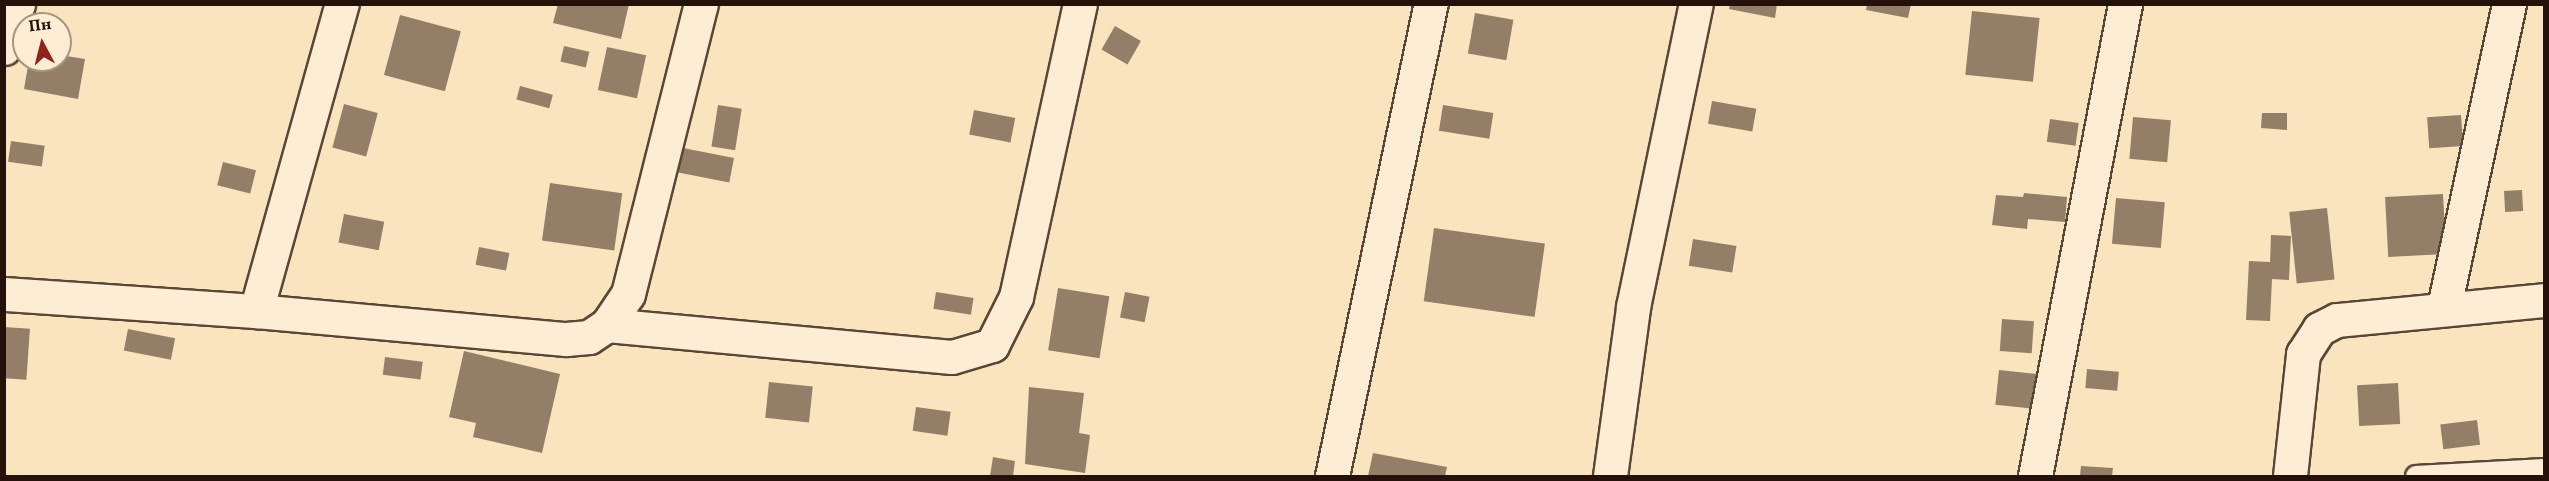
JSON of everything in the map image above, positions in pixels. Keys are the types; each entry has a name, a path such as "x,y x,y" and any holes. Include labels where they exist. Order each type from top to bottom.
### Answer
{"street":[{"path":"4,48 18,4"},
{"path":"256,311 342,4"},
{"path":"4,294 256,311 566,339 589,337 607,325 628,294 702,4"},
{"path":"607,325 952,357 992,345 1016,297 1080,4"},
{"path":"1332,477 1431,4"},
{"path":"1610,477 1633,307 1696,4"},
{"path":"2036,477 2125,4"},
{"path":"2444,307 2509,4"},
{"path":"2290,477 2303,354 2319,329 2337,320 2444,307 2544,300"}],"lane":[{"path":"2416,477 2544,469"}],"building":[{"path":"558,4 629,4 621,39 553,23"},
{"path":"1730,4 1777,4 1775,18 1729,9"},
{"path":"1867,4 1911,4 1908,18 1866,10"},
{"path":"1972,11 2040,18 2033,82 1965,75"},
{"path":"1475,13 1513,20 1506,60 1468,53"},
{"path":"400,15 461,31 445,91 384,75"},
{"path":"1115,26 1141,41 1127,64 1102,49"},
{"path":"564,46 589,52 586,67 560,62"},
{"path":"607,47 646,55 637,98 598,90"},
{"path":"72,57 85,59 78,99 24,89 27,72 72,72"},
{"path":"520,86 553,95 549,108 516,100"},
{"path":"1712,101 1756,109 1752,131 1708,124"},
{"path":"344,104 378,113 366,157 332,147"},
{"path":"718,105 742,109 735,150 711,146"},
{"path":"1443,105 1493,113 1489,139 1439,131"},
{"path":"974,110 1015,118 1010,143 969,135"},
{"path":"2262,113 2287,113 2287,130 2261,128"},
{"path":"2461,115 2463,146 2429,148 2427,117"},
{"path":"2133,117 2171,120 2167,162 2129,159"},
{"path":"2050,119 2079,123 2076,146 2047,142"},
{"path":"11,141 45,146 42,167 8,162"},
{"path":"683,148 734,158 729,182 678,173"},
{"path":"223,162 256,170 250,194 217,185"},
{"path":"550,183 622,193 614,251 542,240"},
{"path":"2522,190 2523,211 2505,212 2504,191"},
{"path":"2024,193 2067,197 2065,222 2028,219 2027,229 1992,225 1996,195 2023,197"},
{"path":"2443,194 2446,254 2388,257 2385,197"},
{"path":"2116,198 2165,202 2161,248 2112,244"},
{"path":"2327,208 2335,280 2297,284 2289,212"},
{"path":"344,214 384,222 379,250 338,242"},
{"path":"1434,228 1545,244 1535,317 1424,301"},
{"path":"2271,235 2291,236 2289,280 2272,279 2270,321 2246,320 2249,261 2270,262"},
{"path":"1693,239 1736,246 1732,273 1689,266"},
{"path":"479,247 509,253 506,271 476,265"},
{"path":"1058,288 1109,296 1100,358 1048,350"},
{"path":"936,292 974,298 971,315 933,309"},
{"path":"1125,292 1150,297 1145,322 1120,318"},
{"path":"2002,319 2034,321 2032,353 2000,351"},
{"path":"4,327 30,329 26,380 4,378"},
{"path":"128,329 175,338 171,360 124,351"},
{"path":"464,351 560,374 542,453 473,437 476,423 449,417"},
{"path":"385,357 423,362 421,379 383,375"},
{"path":"2087,369 2119,372 2117,391 2085,388"},
{"path":"1999,370 2043,375 2039,409 1995,405"},
{"path":"769,382 813,387 809,422 765,418"},
{"path":"2398,383 2400,424 2359,426 2357,385"},
{"path":"1029,387 1084,393 1079,433 1090,435 1085,473 1025,464"},
{"path":"916,407 951,412 947,436 913,431"},
{"path":"2477,420 2480,445 2443,449 2440,425"},
{"path":"1373,453 1447,467 1445,476 1368,476"},
{"path":"993,457 1015,461 1013,476 990,476"},
{"path":"2081,466 2113,468 2112,476 2080,476"}]}
